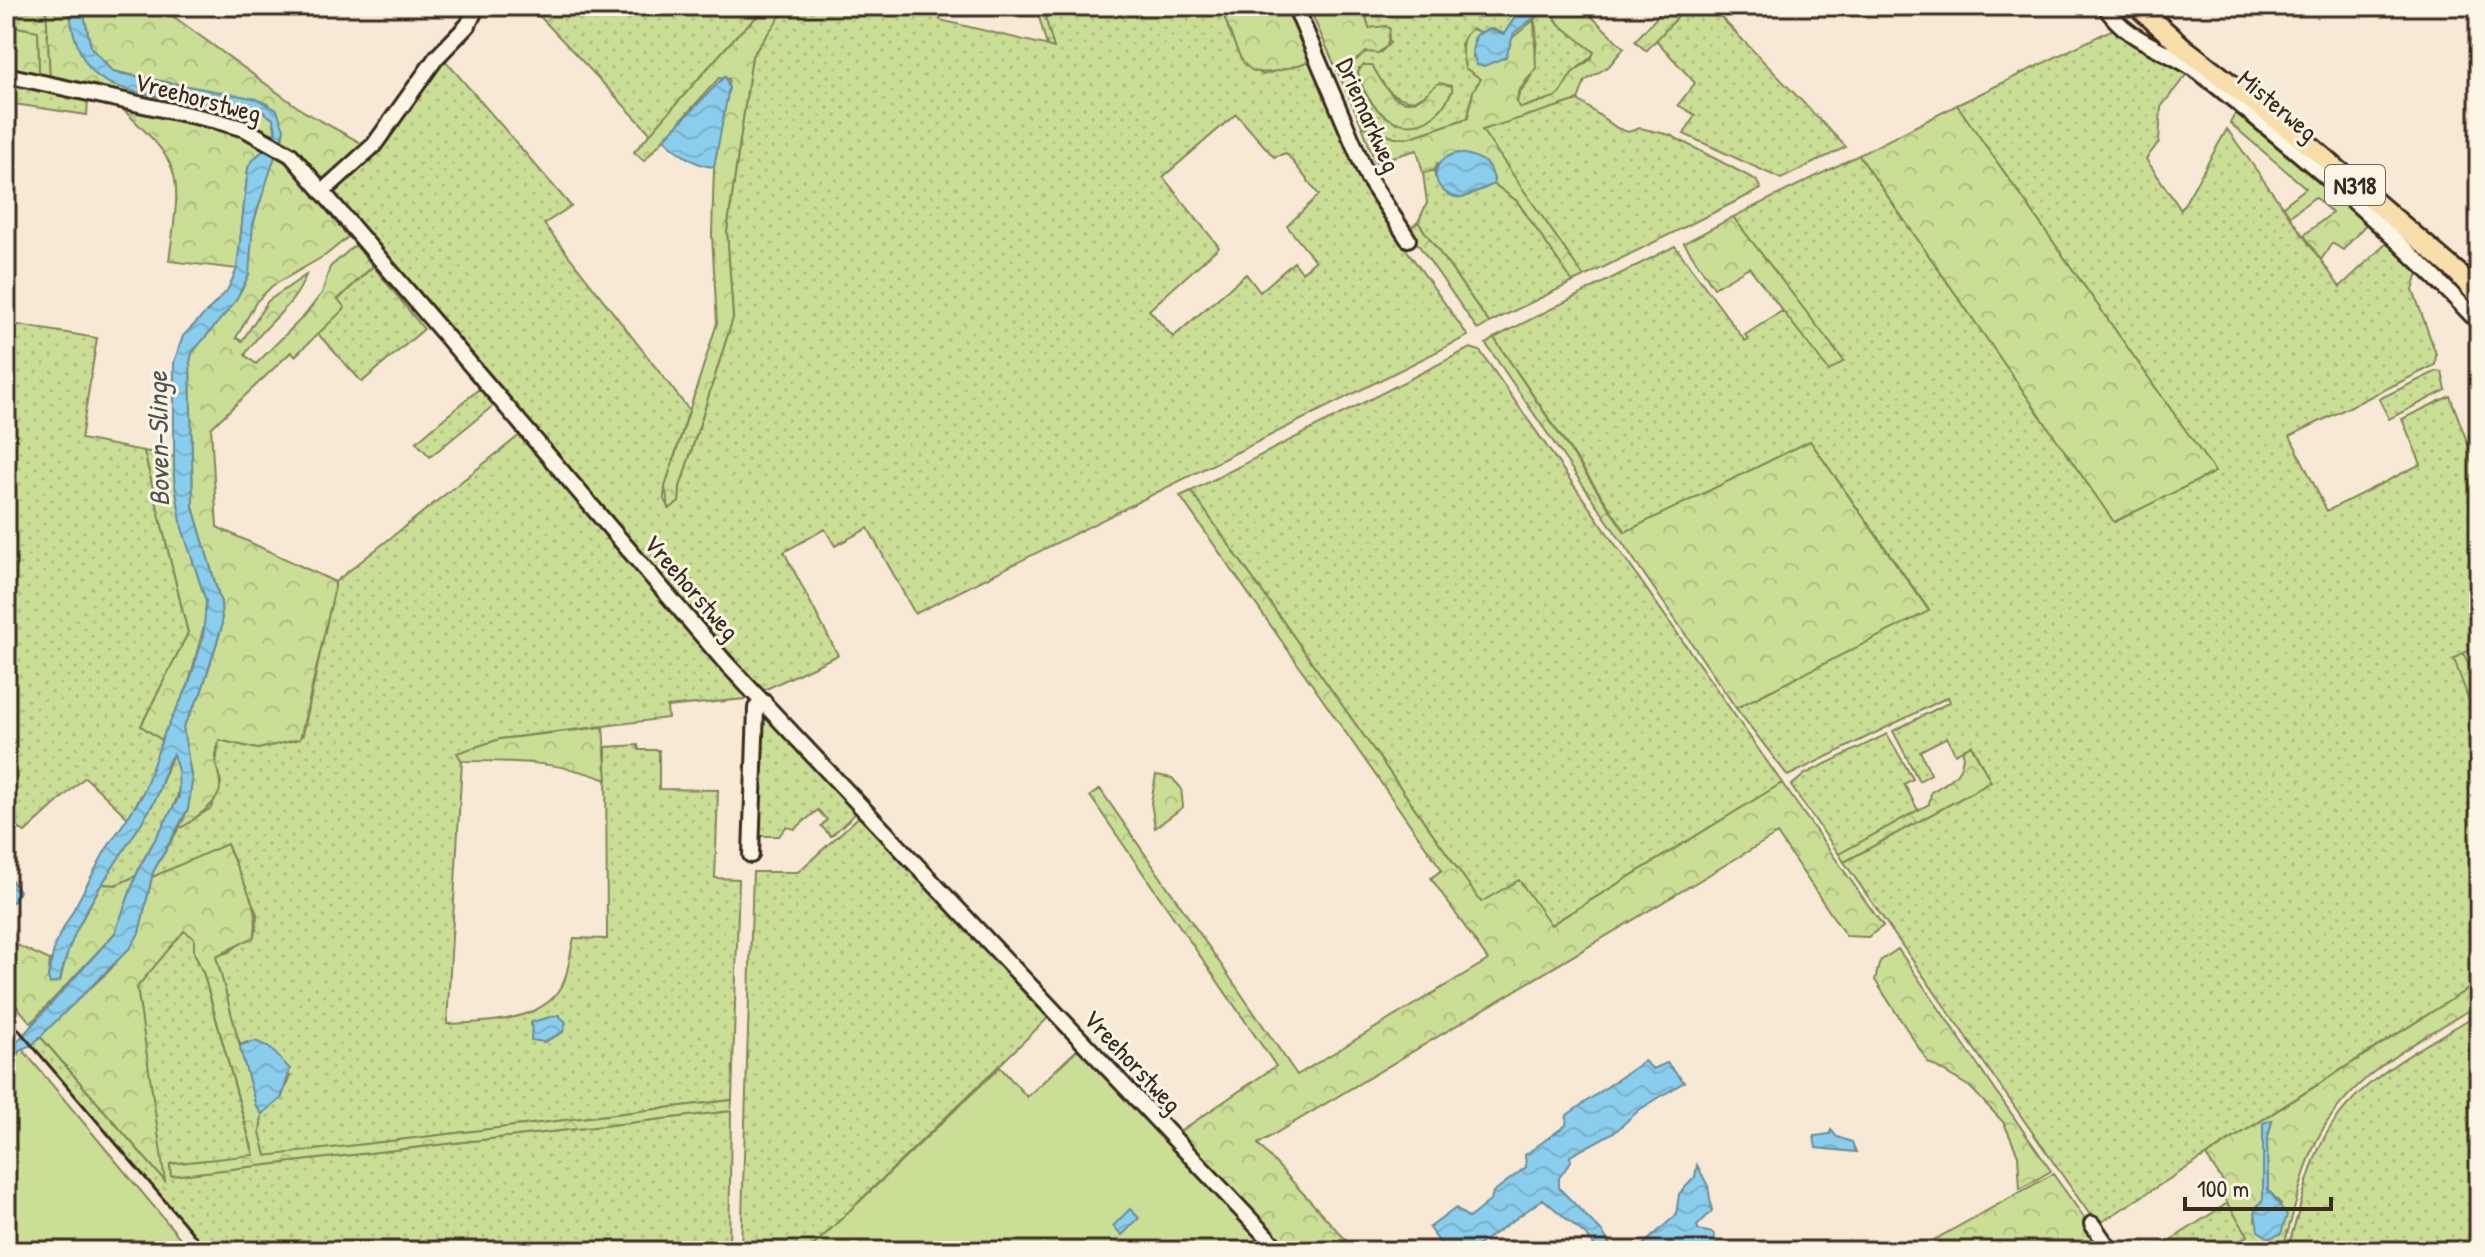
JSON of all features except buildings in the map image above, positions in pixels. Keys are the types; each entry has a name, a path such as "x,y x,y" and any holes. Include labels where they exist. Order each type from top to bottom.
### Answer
{"main road":[{"name":"Misterweg","path":"2143,7 2457,272 2479,297"}],"street":[{"path":"322,192 374,145 436,58 468,25 477,6"},
{"name":"Driemarkweg","path":"1295,6 1368,178 1408,239"},
{"name":"Misterweg","path":"2105,6 2141,41 2176,56 2231,98 2419,260 2479,323"},
{"path":"2117,21 2143,7"},
{"name":"Vreehorstweg","path":"6,75 217,121 276,145 301,165 714,649 1280,1251"},
{"path":"751,855 756,708 764,702"},
{"path":"2092,1224 2111,1251"}],"green space":[{"path":"6,6 46,6 50,77 39,74 38,31 6,25"},
{"path":"46,6 70,6 73,30 81,52 94,70 112,85 262,111 273,119 276,135 230,115 50,77"},
{"path":"82,6 159,6 303,111 363,144 324,182 282,140 284,129 268,104 113,71 91,47"},
{"path":"530,6 769,6 737,35 651,134"},
{"path":"769,6 786,8 752,56 727,231 733,318 680,487 679,502 669,509 665,487 717,323 712,235 714,167 729,79 719,78 644,161 634,152 737,35"},
{"path":"782,6 941,6 940,20 1053,47 1042,6 1220,6 1242,60 1263,75 1313,60 1374,204 1468,336 915,614 868,528 835,546 825,529 784,552 838,655 762,691 331,191 444,59 571,206 544,224 689,410 665,487 664,499 669,509 679,501 680,487 733,318 727,231 752,56 785,8","holes":["1236,114 1274,157 1286,153 1319,195 1287,226 1315,261 1302,272 1294,262 1260,292 1246,274 1173,337 1149,310 1219,247 1163,177"]},
{"path":"1036,6 1042,6 1054,48 1047,46"},
{"path":"1220,6 1287,6 1297,19 1313,60 1271,72 1248,68 1235,46"},
{"path":"1308,6 1359,6 1365,13 1369,28 1386,26 1390,29 1387,46 1378,53 1366,52 1351,64 1360,102 1353,106"},
{"path":"1359,6 1454,6 1461,17 1476,6 1537,6 1533,11 1518,13 1504,34 1493,29 1480,32 1472,29 1461,44 1465,68 1481,79 1473,91 1468,118 1408,138 1395,138 1362,126 1353,106 1360,102 1351,64 1366,52 1381,52 1390,43 1386,26 1374,30 1369,28 1365,13","holes":["1372,65 1392,94 1414,101 1427,94 1397,123 1382,113 1365,94 1359,68"]},
{"path":"1549,6 1581,6 1624,48 1609,66 1585,81 1578,100 1482,130 1584,277 1573,282 1517,201 1494,184 1494,178 1437,163 1435,170 1423,173 1417,150 1375,162 1362,126 1395,138 1408,138 1468,118 1473,91 1481,79 1465,68 1463,57 1463,41 1472,29 1480,32 1474,39 1473,57 1512,38 1534,20 1536,68 1518,92 1517,103 1521,108 1558,96 1572,73 1591,59 1594,52 1559,24"},
{"path":"1667,6 1688,6 1646,51 1635,41"},
{"path":"1688,6 1710,6 1846,147 1781,179 1684,134 1695,115 1678,105 1695,83 1656,40"},
{"path":"1549,7 1559,24 1593,49 1593,55 1577,69 1558,96 1521,108 1518,99 1529,80 1535,58 1534,20"},
{"path":"6,25 38,31 39,74 6,67"},
{"path":"2113,29 2190,70 2161,107 2159,142 2146,159 2181,210 2227,129 2340,287 2390,240 2419,269 2413,290 2436,354 2435,365 2290,436 2327,511 2421,464 2402,419 2450,396 2479,474 2479,644 2455,659 2479,728 2479,982 2097,1225 1844,862 1990,782 1972,745 1955,754 1947,737 1920,751 1931,774 1919,781 1893,731 1950,702 1948,697 1788,776 1736,708 1929,610 1810,441 1626,532 1494,338 1675,246 1745,341 1748,339 1745,335 1782,311 1843,361 1733,217 1859,155 2115,522 2214,471 1957,105"},
{"path":"1363,65 1372,65 1384,86 1403,101 1419,99 1439,83 1452,86 1452,91 1441,109 1428,120 1414,124 1400,123 1386,117 1364,91 1358,72"},
{"path":"6,80 88,98 87,115 8,103 6,110"},
{"path":"1578,100 1617,128 1628,132 1640,128 1670,135 1756,180 1761,189 1584,277 1481,130"},
{"path":"118,105 215,123 271,146 248,168 237,269 169,261 176,208 174,173 156,143"},
{"path":"1957,105 2215,472 2114,522 1859,155"},
{"path":"2238,109 2368,222 2343,250 2332,243 2321,260 2304,235 2332,213 2315,197 2290,216 2283,206 2306,188 2230,123"},
{"path":"275,152 296,171 348,237 326,255 272,286 256,302 236,338 242,341 268,301 306,275 294,298 245,355 256,364 304,316 322,293 330,267 355,245 373,266 338,299 345,308 295,356 291,352 211,428 217,527 335,582 335,587 300,739 258,749 219,740 216,752 220,779 218,795 212,804 179,828 188,809 192,782 183,727 201,693 222,626 221,603 193,507 190,362 192,353 245,285 250,235"},
{"path":"1435,170 1435,177 1462,198 1494,184 1517,201 1573,282 1489,323 1418,222 1427,203 1423,173"},
{"path":"1733,217 1844,361 1829,371 1749,267 1714,288 1684,243"},
{"path":"1418,222 1489,323 1478,330 1408,230"},
{"path":"373,266 424,329 362,382 318,334 344,308 338,300"},
{"path":"6,323 97,338 81,439 144,451 188,633 141,726 162,740 149,782 128,818 85,777 25,832 6,822"},
{"path":"1494,338 1625,532 1810,441 1929,611 1736,708 1486,344"},
{"path":"1470,348 1480,351 1782,783 1550,925 1481,902 1191,491"},
{"path":"2437,371 2442,372 2446,390 2389,419 2379,399"},
{"path":"479,389 494,405 430,457 416,442"},
{"path":"520,435 618,551 747,694 745,699 667,707 668,718 500,739 458,753 462,761 447,1024 494,1021 526,1014 541,1007 562,986 574,938 607,939 606,747 638,745 639,750 659,750 659,789 718,790 715,878 739,879 732,1100 266,1156 260,1133 262,1114 281,1099 290,1076 247,1042 241,1045 216,956 229,952 256,931 257,914 227,844 152,877 179,828 211,808 221,783 216,765 219,740 258,749 299,739 303,735 335,582","holes":["560,1015 563,1032 544,1042 530,1025"]},
{"path":"144,451 175,457 174,478 182,527 206,601 206,618 188,686 162,740 141,726 188,633"},
{"path":"1191,491 1481,902 1519,880 1551,925 1782,783 1883,926 1868,937 1846,936 1777,834 1258,1144 1356,1251 1285,1251 1175,1135 1276,1066 1090,796 1100,789 1297,1075 1488,960 1431,878 1442,870 1180,496"},
{"path":"2464,653 2479,694 2479,728 2454,659"},
{"path":"763,711 857,812 831,836 821,826 827,820 818,810 795,829 786,827 779,836 756,836"},
{"path":"603,727 607,780 553,766 462,761 457,753 500,739"},
{"path":"1887,734 1913,779 1904,784 1918,810 1839,854 1791,786 1805,774"},
{"path":"1971,745 1991,782 1844,862 1839,854 1929,804 1931,792 1955,776 1961,765 1963,750"},
{"path":"173,754 179,770 176,802 136,876 116,885 101,884 154,803"},
{"path":"1156,775 1172,778 1181,788 1183,807 1155,828 1151,802"},
{"path":"862,814 1052,1014 808,1251 741,1251 753,872 798,872"},
{"path":"227,844 252,901 256,925 254,937 216,956 256,1106 262,1114 260,1132 266,1156 732,1100 731,1111 171,1176 170,1164 254,1155 204,975 194,952 194,938 184,931 137,987 165,1181 39,1035 110,970 139,933 152,877"},
{"path":"136,876 115,933 31,1023 6,994 6,940 50,960 48,977 60,981 69,944 101,884 116,885"},
{"path":"181,932 188,932 194,938 194,952 204,975 254,1156 170,1164 171,1176 731,1111 729,1248 208,1251 32,1045 39,1035 164,1180 137,987"},
{"path":"1898,949 2051,1171 2020,1189 2018,1155 2004,1123 1970,1087 1928,1062 1875,980 1880,961"},
{"path":"2479,982 2479,1004 2388,1061 2348,1096 2331,1117 2306,1167 2282,1251 2229,1251 2248,1235 2217,1188 2224,1183 2206,1156","holes":["2272,1121 2267,1141 2268,1190 2281,1204 2255,1220 2256,1208 2263,1199 2264,1126"]},
{"path":"2479,1013 2479,1237 2459,1251 2286,1251 2318,1151 2347,1106 2387,1070"},
{"path":"11,1033 191,1251 6,1251 6,1044"},
{"path":"1080,1047 1263,1238 1249,1251 808,1251 1000,1067 1027,1097"},
{"path":"2053,1174 2108,1251 1914,1251"},
{"path":"2228,1203 2248,1235 2229,1251 2154,1251"}],"water":[{"path":"70,6 82,6 91,47 113,72 257,99 277,110 284,129 253,224 249,275 235,302 192,353 190,362 193,507 221,603 222,626 201,693 183,727 192,782 188,809 153,872 139,933 131,947 32,1045 21,1049 6,1072 6,1054 115,933 139,868 179,797 178,771 173,754 155,800 87,909 66,956 60,981 50,984 48,977 55,944 105,851 142,796 164,734 188,686 203,638 206,601 182,528 174,478 174,362 183,336 227,291 237,269 248,168 272,142 276,128 273,119 262,111 154,96 113,85 100,78 87,64 74,35"},
{"path":"1537,6 1549,6 1514,33 1506,57 1484,66 1477,65 1472,51 1476,35 1489,29 1504,34 1518,13 1533,11"},
{"path":"725,76 729,88 714,167 707,166 687,158 664,139"},
{"path":"1458,153 1472,156 1488,165 1494,184 1462,198 1444,191 1438,184 1437,169 1440,162"},
{"path":"6,872 19,891 14,901 6,905"},
{"path":"558,1015 566,1022 563,1032 544,1042 531,1040 532,1022"},
{"path":"255,1041 269,1047 290,1069 281,1099 262,1114 256,1106 240,1048"},
{"path":"1644,1061 1653,1069 1667,1063 1684,1082 1639,1110 1616,1131 1570,1156 1571,1161 1559,1178 1559,1188 1603,1233 1614,1251 1598,1251 1588,1237 1543,1199 1473,1249 1446,1251 1429,1228 1456,1208 1469,1218 1491,1200 1493,1192 1526,1167 1525,1155 1566,1125 1567,1115"},
{"path":"2272,1120 2267,1141 2268,1190 2287,1215 2281,1234 2269,1238 2258,1231 2255,1211 2263,1199 2263,1123"},
{"path":"1831,1130 1837,1137 1852,1142 1856,1152 1816,1148 1814,1136 1830,1134"},
{"path":"1697,1165 1708,1186 1712,1211 1697,1226 1699,1230 1713,1233 1719,1251 1636,1251 1676,1215 1679,1194 1695,1177"},
{"path":"1130,1209 1139,1218 1122,1235 1113,1226"}],"railway":[{"path":"6,1015 208,1251"}],"water label":[{"name":"Boven-Slinge","path":"158,439"}]}
